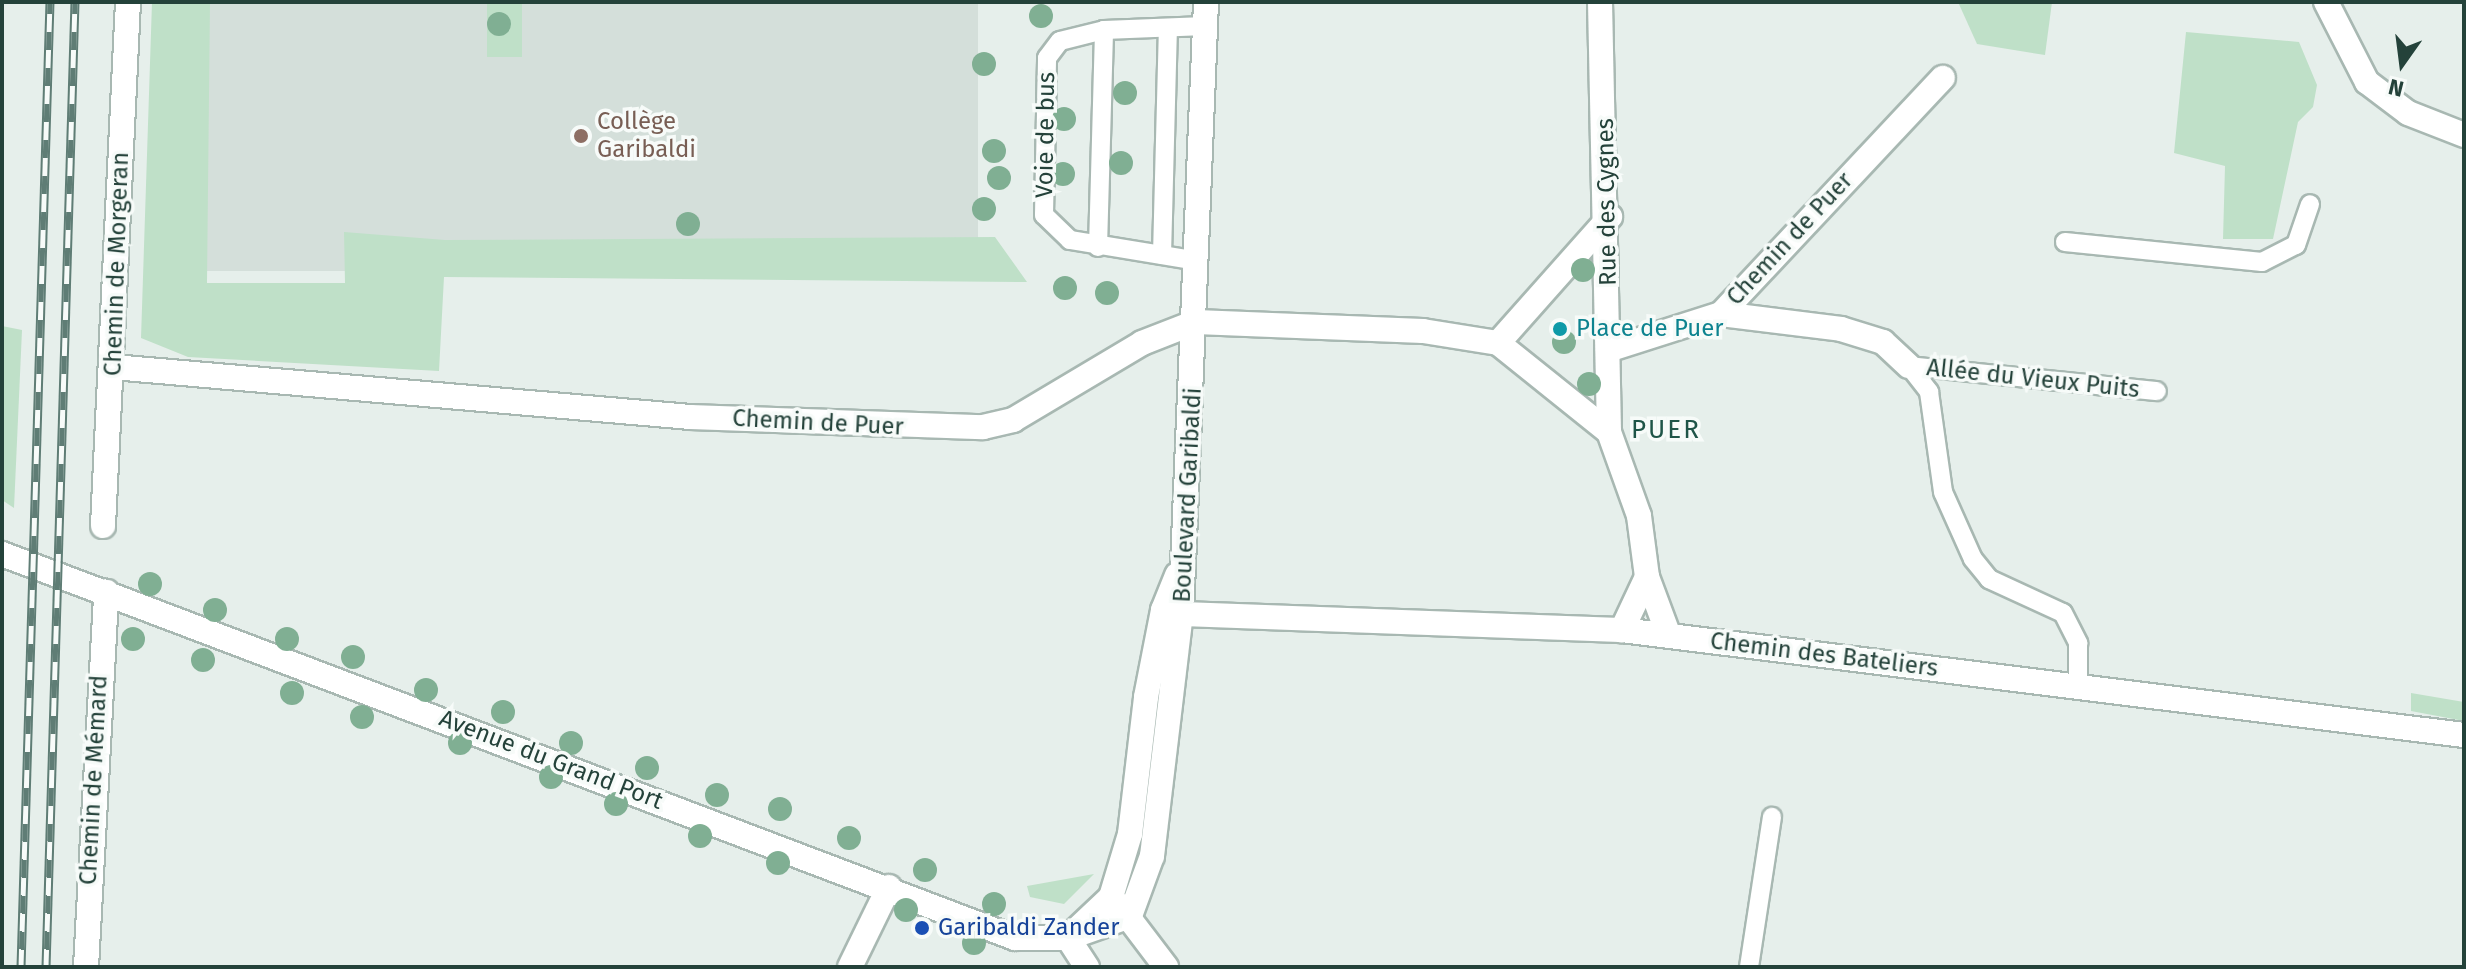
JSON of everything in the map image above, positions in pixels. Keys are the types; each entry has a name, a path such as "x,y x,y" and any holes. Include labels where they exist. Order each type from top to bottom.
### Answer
{"street":[{"name":"Chemin de Morgeran","path":"103,526 113,367 128,2"},
{"name":"Rue des Cygnes","path":"1600,2 1610,217 1609,432 1639,516 1647,577 1669,636"},
{"path":"2326,2 2367,82 2421,120 2464,135"},
{"name":"Boulevard Garibaldi","path":"1130,916 1152,856 1181,614 1196,322 1206,14"},
{"name":"Chemin de Puer","path":"1608,350 1721,314 1943,78"},
{"path":"1609,432 1498,343 1610,217"},
{"path":"1721,314 1841,329 1883,342 1909,366"},
{"name":"Chemin de Puer","path":"113,367 690,417 983,427 1013,420 1142,343 1196,322 1423,331 1498,343"},
{"name":"Avenue du Grand Port","path":"2,554 889,887 1015,938 1068,938"},
{"path":"1068,938 1111,897 1130,834 1163,610 1184,560"},
{"path":"1622,630 1647,577"},
{"name":"Chemin de Mémard","path":"86,967 106,592"},
{"name":"Chemin des Bateliers","path":"1181,614 1622,630 2464,735"},
{"path":"850,967 889,887"},
{"path":"1111,897 1130,916 1154,961"},
{"path":"1068,938 1130,916"},
{"path":"1068,938 1087,967"}],"lane":[{"name":"Voie de bus","path":"1198,261 1070,240 1044,215 1047,58 1060,41 1104,30 1168,29 1206,14"},
{"path":"1162,255 1168,29"},
{"path":"1098,247 1104,30"},
{"path":"2065,242 2262,262 2296,245 2310,204"},
{"path":"1909,366 1929,392 1943,492 1989,579 2063,613 2078,643 2078,687"},
{"name":"Allée du Vieux Puits","path":"1909,366 2157,391"},
{"path":"1749,967 1772,817"}],"shaded area":[{"name":"Collège Garibaldi","path":"193,2 978,2 978,271 193,271"}],"green space":[{"path":"152,2 210,2 207,283 345,283 344,232 445,240 995,237 1027,282 444,277 439,371 188,357 141,338"},
{"path":"487,2 522,2 522,57 487,57"},
{"path":"1958,2 2052,2 2045,55 1977,44"},
{"path":"2186,32 2299,42 2317,85 2313,107 2298,122 2273,239 2223,239 2225,166 2174,153"},
{"path":"2,326 22,330 14,508 2,500"},
{"path":"2411,693 2464,702 2464,721 2411,711"},
{"path":"1094,874 1064,904 1030,897 1027,886"}],"railway":[{"path":"21,967 50,2"},
{"path":"46,967 75,2"}],"place":[{"name":"Collège Garibaldi","path":"581,136"},
{"name":"Place de Puer","path":"1560,329"},
{"name":"Garibaldi Zander","path":"922,928"}],"district":[{"name":"PUER","path":"1666,430"}]}
